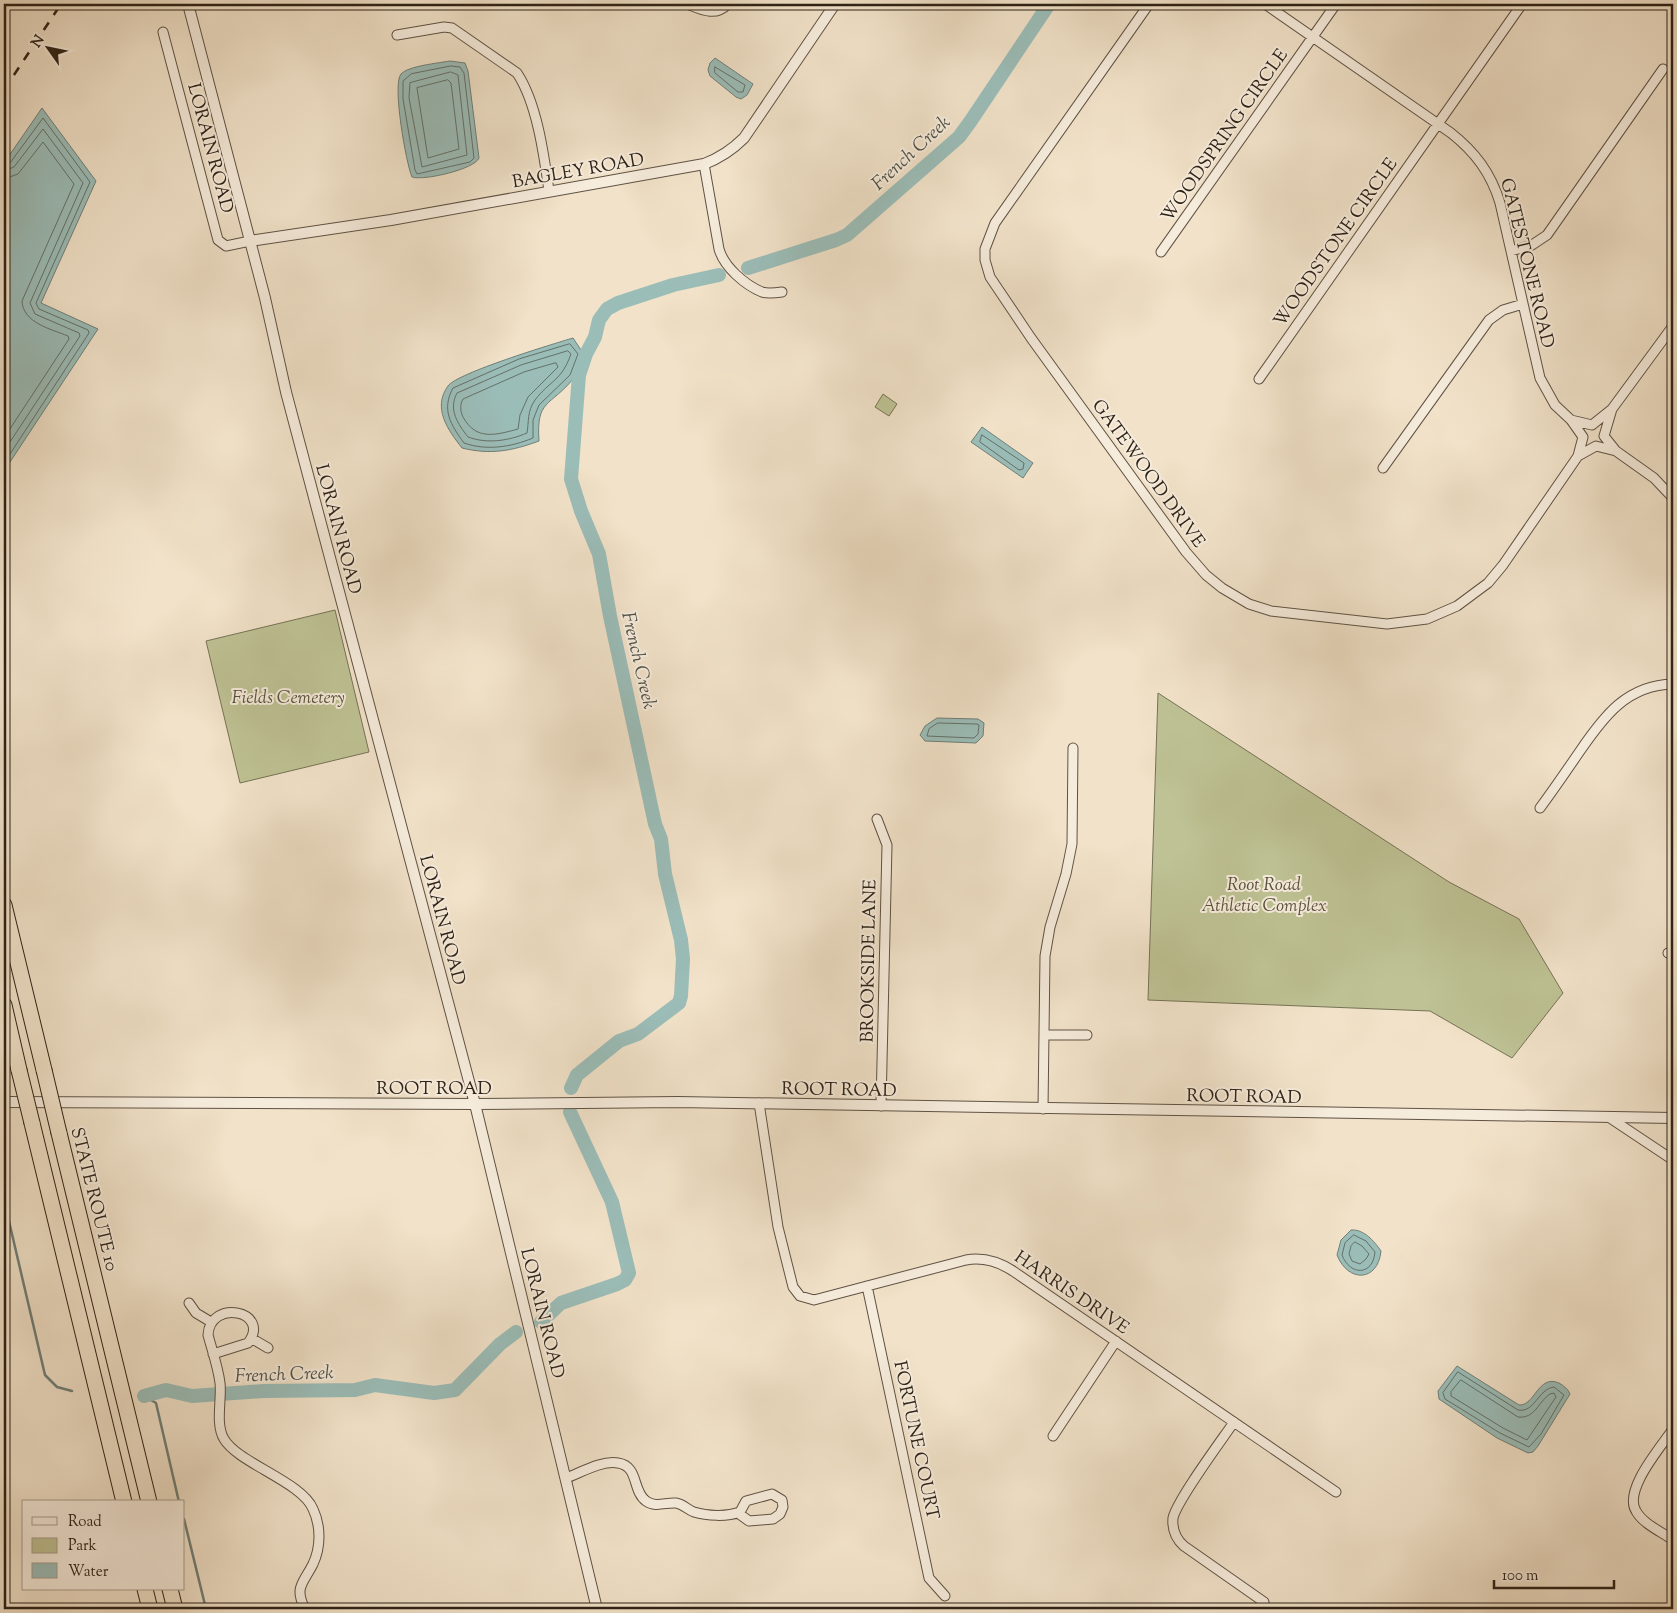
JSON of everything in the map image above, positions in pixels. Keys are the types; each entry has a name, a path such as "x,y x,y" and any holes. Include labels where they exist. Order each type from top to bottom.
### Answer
{"highway":[{"name":"STATE ROUTE 10","path":"4,905 149,1500"},
{"path":"4,1005 124,1500"},
{"path":"146,1590 150,1609"},
{"path":"170,1590 175,1609"}],"street":[{"name":"LORAIN ROAD","path":"188,4 250,242 286,392 475,1104 597,1609"},
{"path":"687,4 710,12 721,10 728,4"},
{"name":"BAGLEY ROAD","path":"250,242 391,220 704,164 729,152 744,138 835,4"},
{"name":"GATEWOOD DRIVE","path":"1149,4 995,223 987,240 985,260 996,286 1031,338 1186,552 1206,575 1240,600 1284,614 1387,624 1427,619 1457,606 1477,593 1492,578 1578,456 1583,437"},
{"name":"GATESTONE ROAD","path":"1265,4 1438,124 1471,150 1488,174 1497,192 1542,386 1554,405 1571,420 1583,437"},
{"name":"WOODSPRING CIRCLE","path":"1161,252 1336,4"},
{"name":"WOODSTONE CIRCLE","path":"1259,379 1522,4"},
{"path":"397,35 444,27 452,28 517,73 524,84 540,134 549,191"},
{"name":"LORAIN ROAD","path":"163,32 218,240 221,244 228,246 250,242"},
{"path":"1511,251 1532,245 1546,235 1663,69"},
{"path":"704,164 719,249 724,261 734,273 761,292 782,292"},
{"path":"1383,468 1489,320 1503,310 1523,304"},
{"path":"1616,451 1587,444 1583,437 1586,428 1612,409 1673,326"},
{"path":"1596,446 1602,442 1612,409"},
{"name":"GATESTONE ROAD","path":"1571,420 1592,425"},
{"path":"1592,425 1599,426 1616,451 1654,478 1673,498"},
{"name":"GATEWOOD DRIVE","path":"1578,456 1596,446"},
{"path":"1540,808 1611,709 1628,696 1642,689 1673,684"},
{"path":"1043,1109 1046,947 1052,918 1066,874 1072,844 1073,748"},
{"name":"BROOKSIDE LANE","path":"877,819 887,845 881,1106"},
{"path":"1044,1035 1087,1035"},
{"name":"ROOT ROAD","path":"4,1102 759,1103 1673,1118"},
{"name":"HARRIS DRIVE","path":"759,1103 778,1228 795,1291 803,1298 814,1300 966,1260 989,1260 1013,1271 1336,1492"},
{"path":"1610,1118 1673,1160"},
{"name":"FORTUNE COURT","path":"867,1286 929,1578 945,1596"},
{"path":"189,1303 196,1313 211,1322"},
{"path":"213,1354 243,1346 251,1338 253,1332 251,1320 241,1313 220,1315 211,1322 208,1334 220,1383 221,1430 225,1441 302,1495 313,1508 317,1523 319,1545 313,1564 300,1588 300,1599 305,1609"},
{"path":"251,1338 268,1348"},
{"path":"1053,1436 1116,1341"},
{"path":"1234,1422 1177,1508 1174,1517 1174,1531 1184,1546 1264,1602"},
{"path":"1673,1429 1633,1492 1633,1506 1643,1520 1673,1540"},
{"path":"566,1478 611,1462 619,1463 632,1471 644,1499 649,1503 660,1505 678,1503 694,1512 719,1515 738,1513 749,1521 773,1518 780,1514 783,1507 782,1500 772,1494 746,1501 738,1513"}],"green space":[{"path":"883,394 897,404 889,416 875,407"},
{"name":"Fields Cemetery","path":"335,610 369,752 240,783 206,641"},
{"name":"Root Road Athletic Complex","path":"1158,693 1449,882 1519,919 1563,993 1512,1058 1430,1011 1148,1000"}],"water":[{"path":"715,58 753,84 747,95 741,99 736,97 710,76 708,70 710,63"},
{"path":"450,61 465,63 468,71 479,158 469,166 459,170 437,176 412,177 406,156 399,107 398,92 401,74 424,65"},
{"path":"42,108 96,181 41,303 98,329 8,465 4,461 4,163"},
{"path":"573,338 583,353 579,366 573,379 542,410 539,441 501,451 462,448 447,426 442,411 441,402 448,386 455,380 486,367"},
{"path":"982,427 1033,463 1023,478 971,442"},
{"path":"937,718 978,719 984,723 983,736 976,743 925,741 920,735 925,726"},
{"path":"1351,1230 1360,1231 1372,1240 1381,1251 1379,1261 1369,1273 1362,1275 1348,1271 1337,1255 1341,1240"},
{"path":"1457,1366 1519,1405 1529,1401 1541,1386 1552,1381 1563,1385 1570,1394 1538,1446 1533,1452 1528,1453 1497,1438 1439,1399 1438,1391"}],"waterway":[{"name":"French Creek","path":"748,268 847,235 959,137 1049,4"},
{"name":"French Creek","path":"571,1088 577,1075 619,1041 638,1034 679,1003 683,959 681,940 665,874 661,839 655,824 610,616 599,554 581,511 571,479 579,375 586,354 595,337 599,320 607,309 618,303 673,285 719,275"},
{"name":"French Creek","path":"541,1322 561,1303 617,1284 625,1280 629,1273 612,1202 570,1112"},
{"name":"French Creek","path":"4,1200 45,1375 57,1387 72,1391"},
{"name":"French Creek","path":"144,1396 166,1390 192,1396 264,1391 355,1390 375,1385 434,1393 455,1390 500,1344 516,1332"},
{"name":"French Creek","path":"144,1396 156,1403 179,1500"},
{"name":"French Creek","path":"185,1523 206,1609"}],"railway":[{"path":"4,90 61,4"}]}
